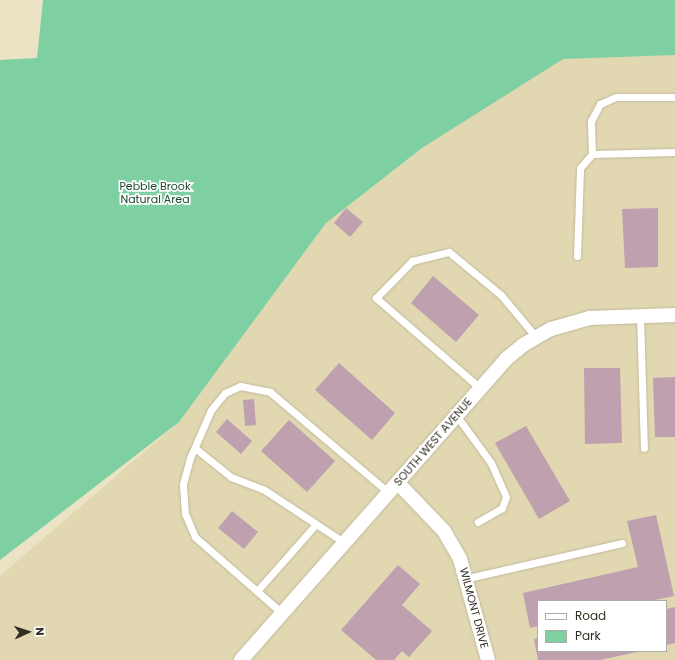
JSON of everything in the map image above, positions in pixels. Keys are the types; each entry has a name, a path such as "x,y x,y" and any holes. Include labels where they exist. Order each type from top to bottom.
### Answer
{"street":[{"name":"SOUTH WEST AVENUE","path":"241,660 506,359 536,337 568,323 590,318 675,315"},
{"name":"WILMONT DRIVE","path":"394,488 444,531 468,578 488,660"}],"lane":[{"path":"577,256 580,168 592,154 591,121 600,104 616,97 675,97"},
{"path":"592,154 675,152"},
{"path":"480,388 376,298 412,261 448,252 500,296 536,337"},
{"path":"640,316 644,448"},
{"path":"283,614 195,537 185,514 183,484 195,448 211,410 225,393 240,386 256,387 270,392 394,488"},
{"path":"456,415 491,463 506,497 502,508 478,522"},
{"path":"195,448 231,477 263,489 345,543"},
{"path":"257,591 316,524"},
{"path":"468,578 622,543"}],"shaded area":[{"path":"675,41 675,660 0,660 0,576 179,422 326,223 553,46"}],"green space":[{"name":"Pebble Brook Natural Area","path":"43,0 675,0 675,55 563,59 422,148 326,223 179,422 0,560 0,60 37,58"}],"building":[{"path":"346,208 363,222 350,237 334,223"},
{"path":"658,208 658,267 625,268 622,209"},
{"path":"433,276 479,315 456,342 411,303"},
{"path":"339,363 395,413 372,440 315,390"},
{"path":"584,368 620,368 622,443 585,444"},
{"path":"675,377 675,437 655,437 653,378"},
{"path":"254,399 256,425 245,426 243,400"},
{"path":"227,419 252,441 241,454 216,432"},
{"path":"289,420 335,461 307,492 261,451"},
{"path":"526,426 570,501 539,519 495,443"},
{"path":"232,511 258,532 244,549 218,528"},
{"path":"656,515 674,596 655,600 537,600 537,626 530,628 523,593 638,567 627,521"},
{"path":"398,565 420,584 402,605 432,631 409,657 402,651 394,660 376,660 341,630"},
{"path":"675,607 675,643 667,645 667,609"},
{"path":"537,638 537,652 637,652 600,660 538,660 534,639"}]}
